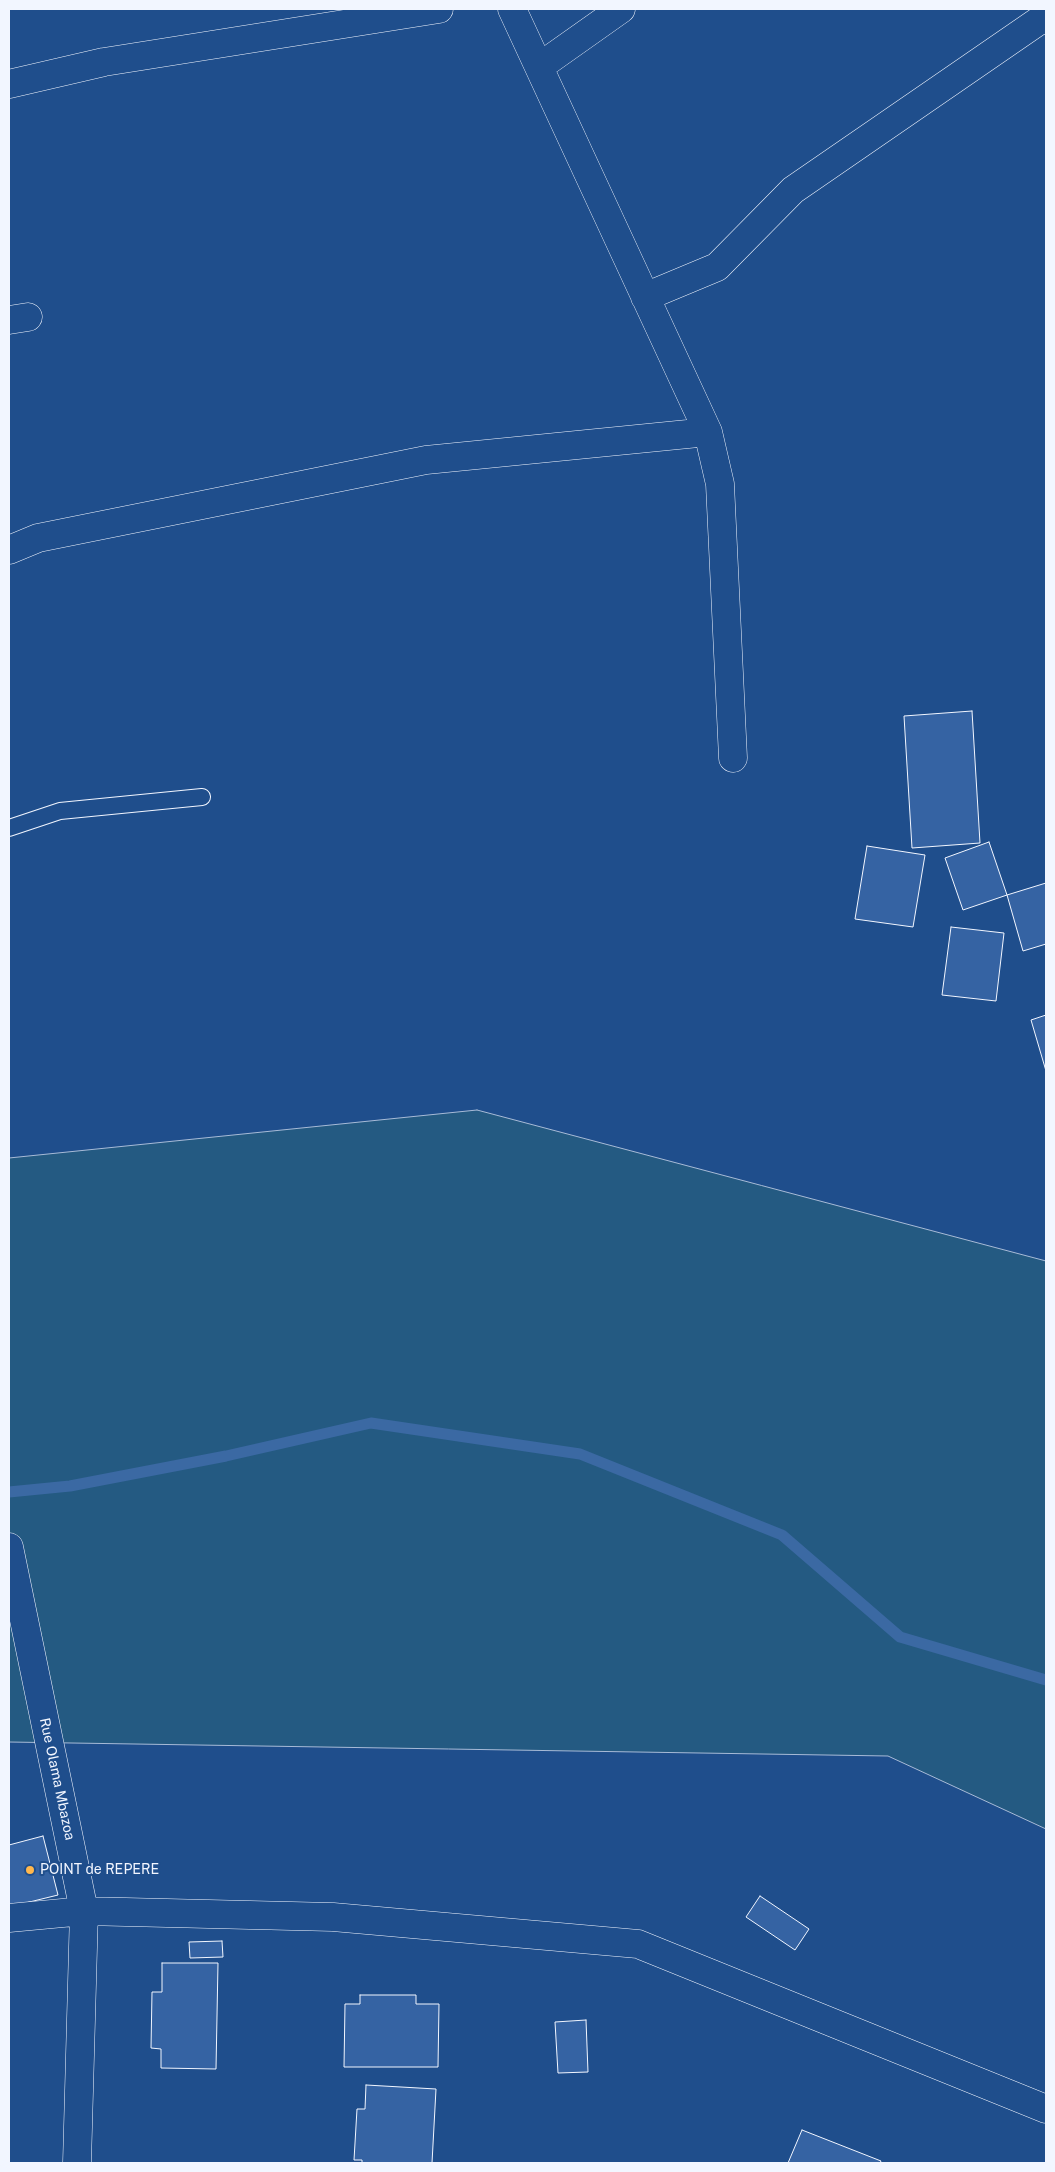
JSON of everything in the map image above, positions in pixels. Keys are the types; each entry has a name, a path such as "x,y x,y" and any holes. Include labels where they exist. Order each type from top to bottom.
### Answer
{"street":[{"path":"9,84 104,62 439,9"},
{"path":"512,9 708,432 720,484 733,758"},
{"path":"538,67 621,9"},
{"path":"645,297 717,267 792,190 1040,20 1046,20"},
{"path":"9,550 38,538 426,460 708,432"},
{"name":"Rue Olama Mbazoa","path":"11,1558 84,1911 77,2163"},
{"path":"9,1918 84,1911 333,1917 638,1944 1046,2109"}],"lane":[{"path":"9,828 60,811 202,796"}],"shaded area":[{"path":"477,1110 1046,1261 1046,1829 888,1756 9,1742 9,1158"}],"building":[{"path":"972,711 980,843 912,848 904,716"},
{"path":"989,842 1007,895 963,910 945,858"},
{"path":"867,846 925,855 913,927 855,919"},
{"path":"1046,883 1046,944 1023,951 1007,895"},
{"path":"951,927 1004,933 996,1001 942,995"},
{"path":"1046,1015 1046,1071 1031,1020"},
{"name":"POINT de REPERE","path":"43,1836 58,1895 9,1907 9,1845"},
{"path":"760,1896 809,1929 795,1950 746,1917"},
{"path":"222,1941 223,1957 190,1958 189,1942"},
{"path":"162,1963 218,1963 216,2069 161,2068 161,2049 151,2048 152,1992 162,1992"},
{"path":"360,1995 416,1995 416,2004 439,2004 438,2067 344,2067 345,2004 360,2004"},
{"path":"586,2020 588,2072 558,2073 555,2022"},
{"path":"366,2085 436,2089 432,2163 362,2163 362,2160 354,2160 357,2109 365,2109"},
{"path":"802,2130 881,2161 880,2163 788,2163"}],"waterway":[{"path":"9,1492 70,1486 226,1456 371,1423 580,1454 782,1535 900,1637 1046,1680"}],"place":[{"name":"POINT de REPERE","path":"30,1870"}]}
